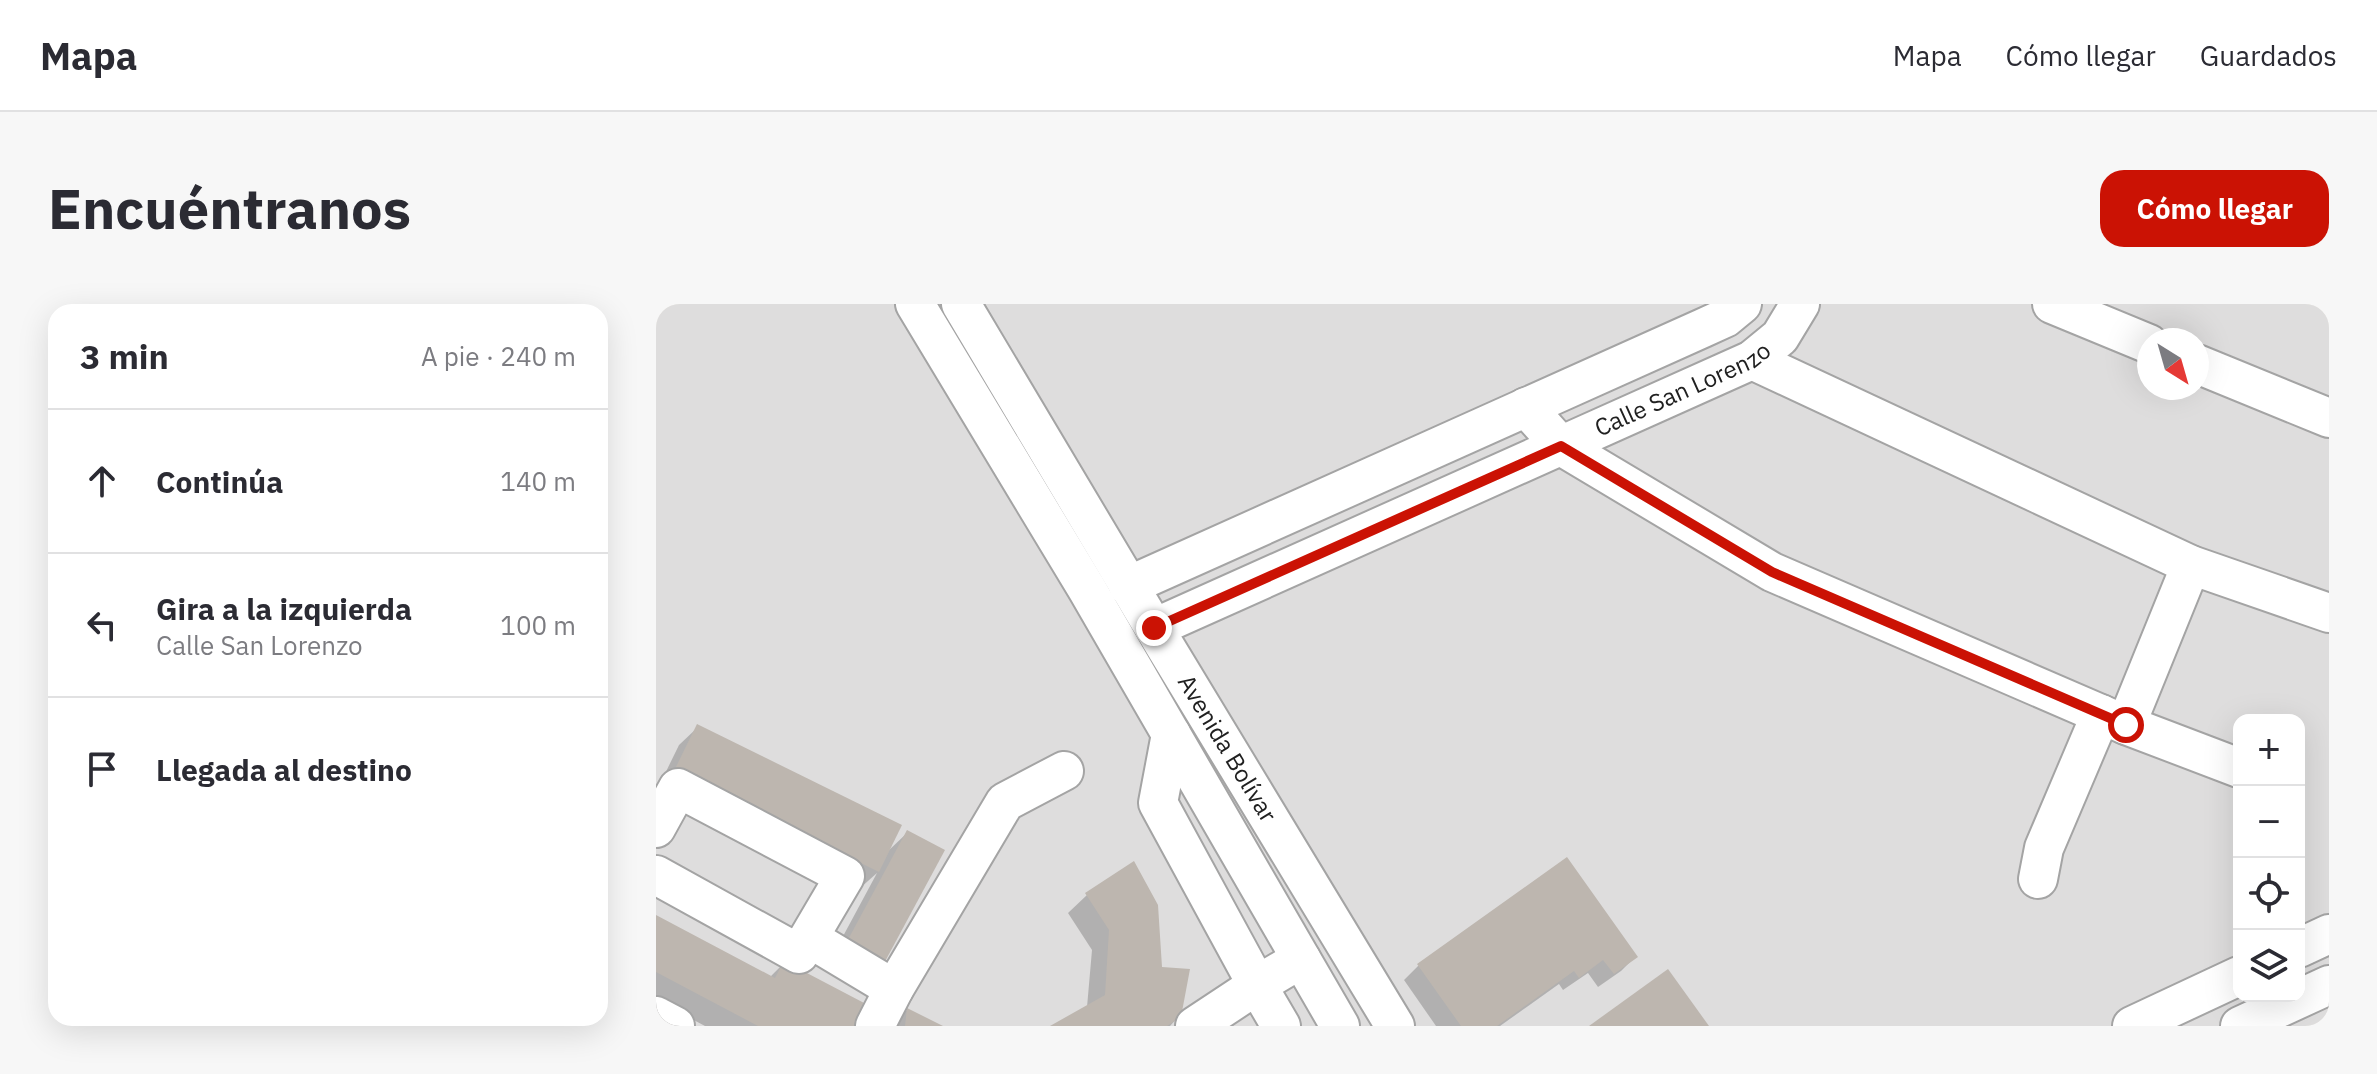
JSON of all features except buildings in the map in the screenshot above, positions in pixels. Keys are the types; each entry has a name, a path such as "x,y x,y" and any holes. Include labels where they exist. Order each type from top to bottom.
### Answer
{"street":[{"name":"Avenida Bolívar","path":"915,304 1087,589 1340,1026"},
{"name":"Avenida Bolívar","path":"961,304 1395,1026"},
{"name":"Calle San Lorenzo","path":"1128,586 1725,318 1742,304"},
{"name":"Calle San Lorenzo","path":"1154,628 1752,360 1780,337 1800,304"},
{"path":"2052,304 2137,339"},
{"path":"1752,360 2191,565 2329,613"},
{"path":"2209,369 2329,418"},
{"path":"1526,407 1561,446 1772,572 2114,720 2233,766"},
{"path":"2038,879 2044,848 2114,720 2191,565"},
{"path":"1171,734 1158,803 1281,1026"},
{"path":"875,1026 1005,802 1064,771"},
{"path":"656,828 678,788 845,876 799,954 656,875"},
{"path":"2305,945 2329,934"},
{"path":"809,938 894,989"},
{"path":"1195,1026 1301,959"},
{"path":"2132,1026 2233,979"},
{"path":"2240,1026 2329,985"},
{"path":"656,1016 675,1026"}],"shaded area":[{"path":"656,304 2329,304 2329,1026 656,1026"}],"route":[{"path":"1154,628 1561,446 1772,572 2126,725"}]}
